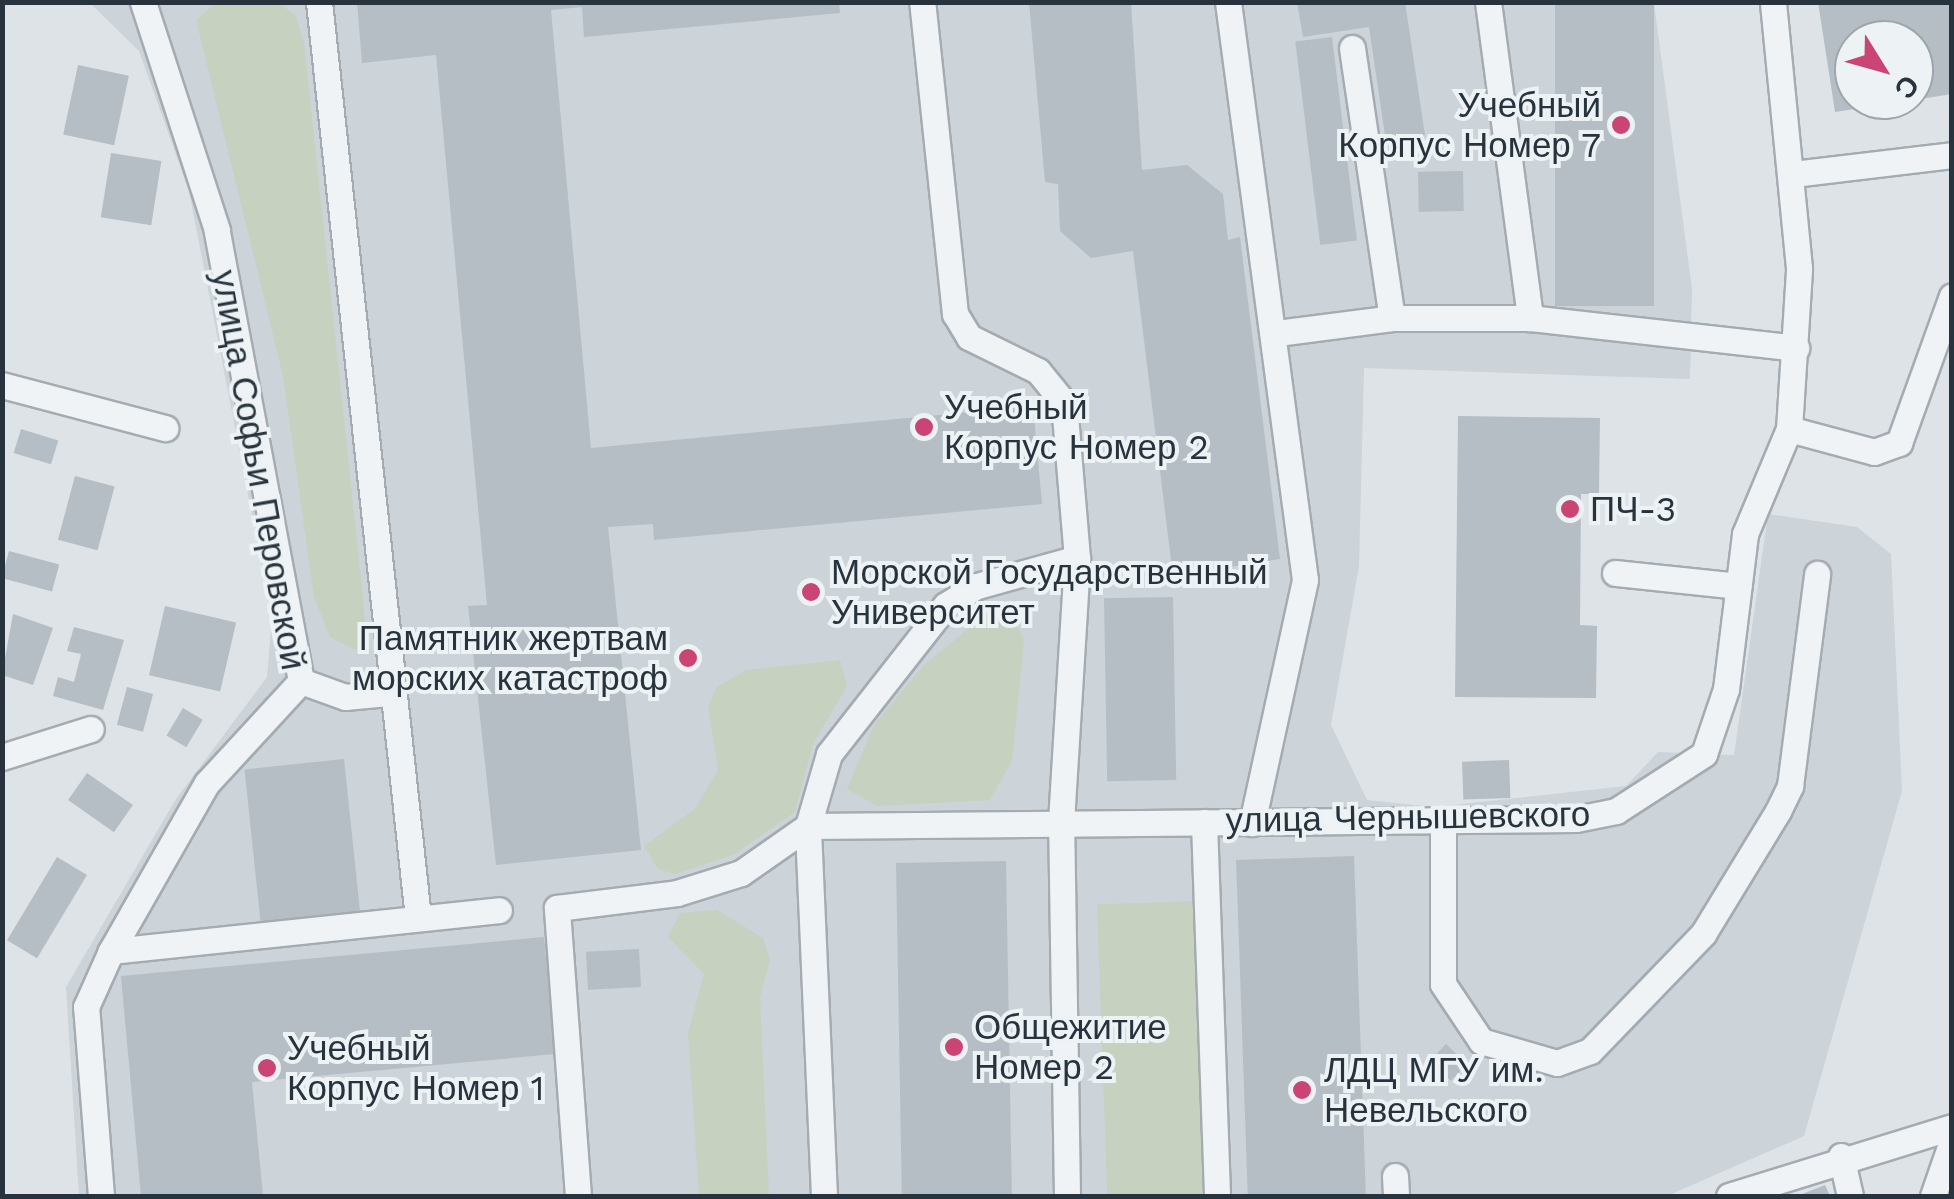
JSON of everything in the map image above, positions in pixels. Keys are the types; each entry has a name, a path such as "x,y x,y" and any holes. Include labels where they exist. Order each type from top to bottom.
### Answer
{"lane":[{"name":"улица Софьи Перовской","path":"101,1196 86,1007 111,951 207,783 301,680 218,230 142,2"},
{"path":"320,2 388,693 418,918"},
{"path":"922,2 955,314 969,338 1038,371 1064,404 1078,558 1061,822 1068,1196"},
{"path":"1228,2 1277,333 1304,580 1252,822"},
{"path":"1488,2 1530,318"},
{"name":"улица Чернышевского","path":"808,826 1576,818 1665,786 1704,754 1726,689 1738,586 1757,496 1789,429 1796,348 1794,174 1773,2"},
{"path":"1352,48 1392,318"},
{"path":"1794,174 1952,155"},
{"path":"1789,429 1874,452 1899,443 1952,296"},
{"path":"1277,333 1392,318 1530,318 1796,348"},
{"path":"2,385 165,428"},
{"path":"824,1196 808,826 828,754 856,710 946,605 977,586 1078,558"},
{"path":"1615,572 1738,586"},
{"path":"1443,821 1443,984 1481,1041 1557,1063 1590,1050 1704,934 1790,786 1817,574"},
{"path":"301,680 345,696 388,693"},
{"path":"2,756 91,730"},
{"path":"1204,822 1217,1196"},
{"path":"578,1196 549,908 726,878 808,826"},
{"path":"111,951 499,910"},
{"path":"1730,1196 1841,1156 1952,1127"},
{"path":"1933,1196 1952,1142"},
{"path":"1841,1156 1850,1196"}],"shaded area":[{"name":"Морской Государственный Университет","path":"90,3 1654,3 1692,289 1690,379 1364,368 1359,566 1331,725 1367,800 1434,807 1626,786 1658,752 1734,755 1768,514 1857,527 1891,554 1902,791 1804,1136 1667,1196 79,1196 66,987 176,799 267,677 272,618 189,191 139,51"}],"green space":[{"path":"217,2 279,3 296,16 304,43 363,598 366,640 355,650 330,637 314,597 283,376 196,20"},
{"path":"1010,610 1024,640 1012,761 990,800 877,806 847,789 874,725 924,665 983,617"},
{"path":"840,660 847,686 813,744 795,812 733,855 675,874 658,869 644,846 695,809 718,770 708,706 717,687 746,670"},
{"path":"1195,901 1205,1196 1107,1196 1097,904"},
{"path":"717,910 763,938 770,960 760,997 769,1196 699,1196 688,1033 704,974 668,937 680,913"}],"building":[{"name":"Учебный Корпус Номер 2","path":"357,2 839,2 840,13 584,37 582,7 551,10 591,448 1033,406 1042,504 654,540 653,524 608,527 641,850 496,865 468,606 487,605 436,55 362,63"},
{"path":"1029,2 1131,2 1142,170 1187,165 1223,194 1228,240 1240,237 1280,559 1173,576 1133,251 1091,258 1060,231 1058,184 1045,182"},
{"path":"1297,2 1405,2 1425,135 1386,142 1369,27 1303,37"},
{"name":"Учебный Корпус Номер 7","path":"1555,2 1654,2 1654,306 1555,306"},
{"path":"1818,2 1952,2 1952,94 1934,97 1934,20 1834,20 1834,106"},
{"path":"1332,37 1357,240 1320,245 1295,42"},
{"path":"78,65 129,76 114,145 63,134"},
{"path":"111,153 161,161 151,225 101,217"},
{"path":"1463,171 1464,211 1419,212 1418,172"},
{"path":"1458,416 1600,418 1599,494 1581,494 1580,625 1597,626 1596,698 1455,697"},
{"path":"21,429 58,440 51,464 14,453"},
{"path":"75,476 115,487 98,550 58,540"},
{"path":"9,551 59,564 52,592 2,578"},
{"path":"1173,597 1176,780 1107,781 1104,598"},
{"path":"165,606 236,622 220,692 149,675"},
{"path":"13,614 53,628 33,685 2,675"},
{"path":"74,627 124,640 103,710 53,696 58,677 74,682 81,654 67,651"},
{"path":"127,687 153,694 143,732 117,725"},
{"path":"183,708 203,720 186,747 167,735"},
{"path":"344,759 360,911 261,922 245,769"},
{"path":"1509,760 1510,798 1463,800 1462,762"},
{"path":"87,773 133,805 114,832 68,800"},
{"name":"ЛДЦ МГУ им. Невельского","path":"1354,856 1366,1196 1248,1196 1236,860"},
{"path":"57,857 87,875 37,958 7,940"},
{"name":"Общежитие Номер 2","path":"1006,861 1012,1196 902,1196 896,863"},
{"name":"Учебный Корпус Номер 1","path":"544,937 555,1054 252,1082 263,1196 141,1196 121,976"},
{"path":"639,949 641,987 588,990 586,952"},
{"path":"1446,1044 1467,1064 1451,1081 1430,1061"},
{"path":"1825,1185 1830,1196 1797,1196"}],"place":[{"name":"Учебный Корпус Номер 7","path":"1621,125"},
{"name":"Учебный Корпус Номер 2","path":"924,427"},
{"name":"ПЧ-3","path":"1570,509"},
{"name":"Морской Государственный Университет","path":"811,592"},
{"name":"Памятник жертвам морских катастроф","path":"688,658"},
{"name":"Общежитие Номер 2","path":"954,1047"},
{"name":"Учебный Корпус Номер 1","path":"267,1068"},
{"name":"ЛДЦ МГУ им. Невельского","path":"1302,1090"}]}
